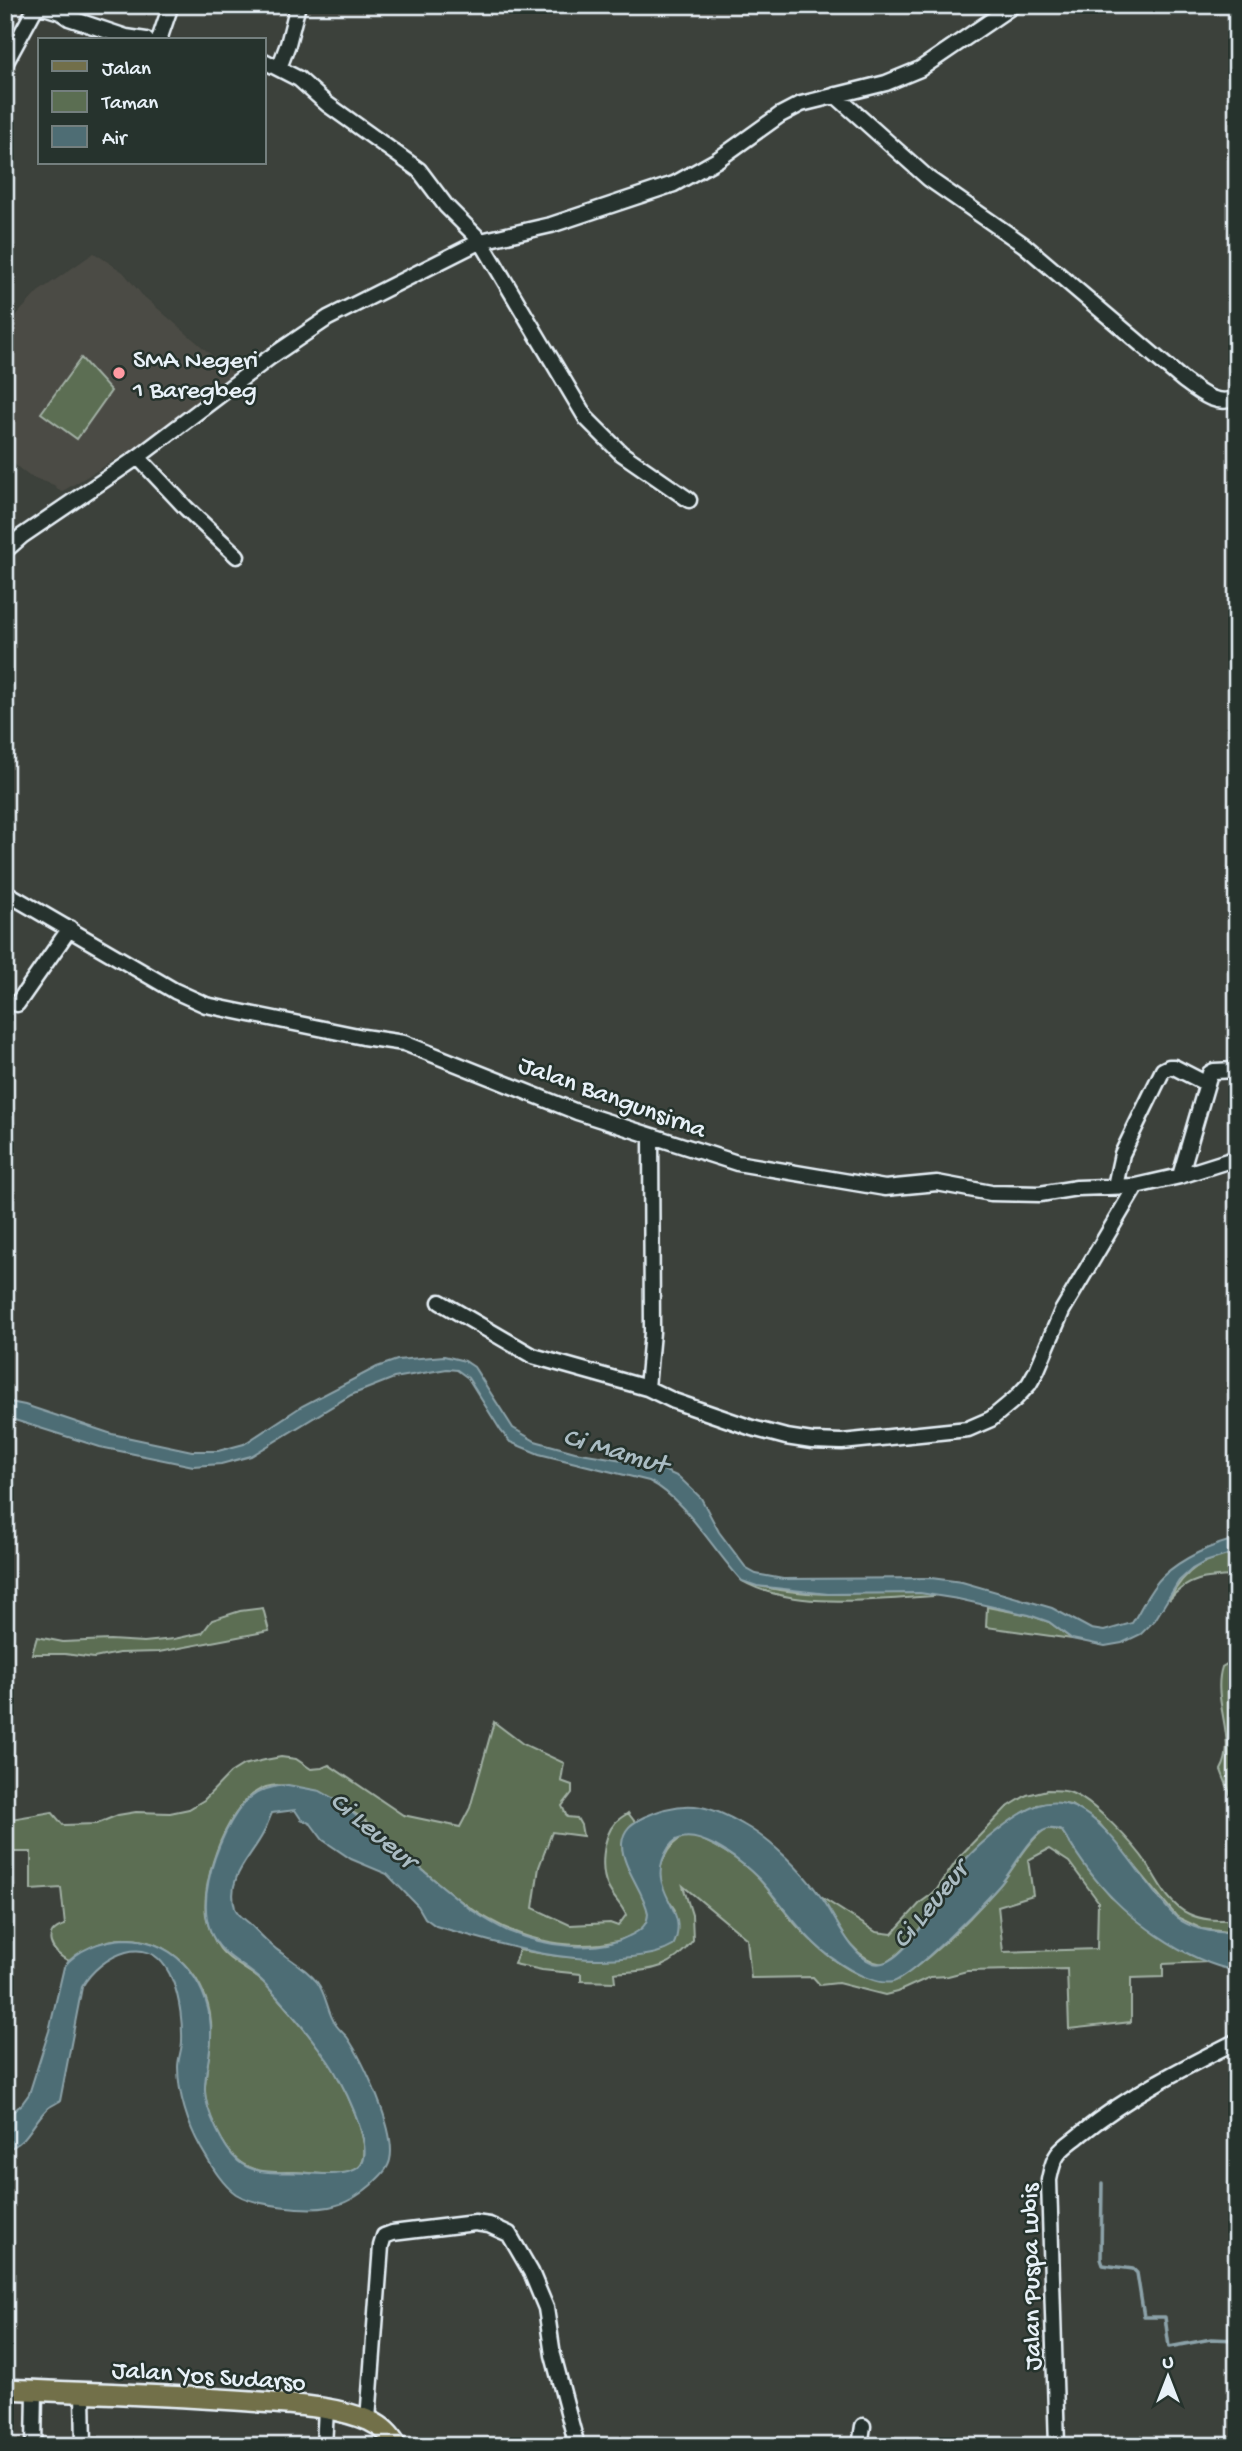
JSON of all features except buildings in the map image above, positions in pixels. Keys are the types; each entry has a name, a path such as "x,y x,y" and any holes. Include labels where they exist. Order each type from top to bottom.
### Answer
{"main road":[{"name":"Jalan Yos Sudarso","path":"5,2389 221,2399 326,2409 368,2420 389,2433 397,2446"}],"street":[{"path":"5,64 37,5 61,9 69,18 133,38"},
{"path":"160,38 171,5"},
{"path":"279,68 298,5"},
{"path":"13,544 138,457 269,358 328,318 481,241 551,225 674,184 717,160 780,115 801,104 886,83 912,73 953,49 1014,5"},
{"path":"266,62 299,79 327,104 419,170 446,206 481,241 586,418 621,453 689,500"},
{"path":"835,95 929,179 1024,244 1183,380 1207,397 1218,401 1232,401 1237,398"},
{"path":"138,457 186,508 237,556"},
{"name":"Jalan Bangunsirna","path":"5,892 175,991 206,1005 404,1043 577,1112 737,1163 885,1188 937,1183 991,1193 1040,1194 1077,1188 1136,1186 1181,1176 1237,1158"},
{"path":"17,1004 70,929"},
{"path":"1115,1186 1122,1154 1163,1070 1174,1067 1207,1084"},
{"path":"1181,1176 1212,1071 1237,1070"},
{"path":"647,1388 652,1332 651,1136"},
{"path":"440,1302 533,1356 647,1388 674,1401 752,1428 812,1441 842,1442 968,1429 1002,1410 1029,1384 1062,1311 1136,1186"},
{"name":"Jalan Puspa Lubis","path":"1057,2446 1049,2180 1054,2160 1096,2121 1132,2097 1237,2041"},
{"path":"368,2420 380,2246 384,2236 475,2223 489,2225 509,2234 531,2272 546,2308 553,2355 577,2446"},
{"path":"34,2446 35,2390"},
{"path":"83,2393 84,2446"},
{"path":"324,2446 326,2409"},
{"path":"860,2446 863,2426"}],"shaded area":[{"name":"SMA Negeri 1 Baregbeg","path":"94,253 123,272 142,295 238,378 145,442 61,492 54,485 29,476 5,457 5,320 12,320 38,292"}],"green space":[{"path":"81,358 111,391 77,439 41,413"},
{"path":"1237,1552 1237,1576 1199,1580 1176,1592 1169,1600 1182,1580 1196,1567 1214,1558"},
{"path":"742,1581 773,1589 806,1593 909,1591 935,1596 811,1600 763,1590"},
{"path":"987,1607 1029,1615 1049,1622 1072,1639 986,1627"},
{"path":"263,1608 269,1631 159,1652 119,1653 94,1658 65,1654 32,1654 37,1637 63,1642 144,1642 174,1639 202,1633 212,1620 240,1611"},
{"path":"1237,1658 1237,1684 1233,1695 1231,1727 1237,1750 1237,1812 1221,1770 1227,1746 1219,1680 1222,1667"},
{"path":"494,1722 523,1744 564,1763 561,1781 572,1785 572,1793 562,1806 567,1817 577,1818 581,1825 583,1836 552,1832 539,1867 533,1908 570,1925 610,1923 618,1926 626,1915 605,1880 604,1854 611,1829 628,1813 635,1822 625,1835 623,1849 626,1863 647,1905 648,1918 636,1933 613,1942 580,1945 550,1942 523,1935 476,1912 351,1811 283,1785 266,1787 253,1794 229,1823 213,1862 206,1900 208,1924 220,1949 266,1985 333,2068 348,2096 361,2130 364,2158 359,2167 352,2171 336,2174 268,2172 243,2164 229,2151 216,2130 205,2096 211,2022 201,1986 178,1958 145,1941 108,1941 69,1961 57,1953 51,1943 51,1937 57,1928 65,1925 61,1888 31,1890 31,1852 5,1852 5,1820 52,1812 63,1825 96,1824 118,1815 136,1812 170,1813 189,1809 204,1800 230,1773 243,1765 281,1757 296,1759 311,1769 329,1765 403,1815 460,1827 470,1808"},
{"path":"1047,1790 1069,1792 1101,1813 1133,1846 1165,1893 1182,1910 1206,1919 1237,1920 1237,1933 1202,1929 1177,1917 1099,1823 1071,1805 1054,1803 1037,1805 904,1948 883,1964 872,1961 854,1947 821,1897 876,1932 892,1934 921,1902 935,1892 960,1856 1006,1808 1027,1795"},
{"path":"1047,1828 1062,1831 1092,1875 1111,1897 1189,1954 1209,1962 1163,1964 1163,1977 1131,1978 1131,2022 1069,2029 1067,1969 967,1971 930,1977 885,1995 838,1983 820,1985 813,1977 751,1978 747,1939 683,1886 692,1915 693,1940 668,1963 649,1969 614,1973 615,1982 581,1981 581,1974 514,1964 519,1950 598,1959 675,1910 663,1890 661,1865 668,1850 687,1835 715,1846 750,1870 807,1937 829,1956 868,1978 895,1981 923,1962 963,1925 999,1886","holes":["1049,1849 1069,1862 1098,1901 1097,1949 1003,1952 998,1906 1033,1895 1028,1860"]}],"water":[{"path":"444,1356 465,1361 474,1367 513,1428 535,1441 575,1452 652,1465 679,1477 701,1498 719,1532 747,1569 756,1574 783,1579 931,1578 962,1582 1052,1608 1091,1629 1104,1631 1132,1623 1158,1581 1188,1558 1217,1544 1237,1539 1237,1552 1192,1569 1179,1581 1155,1620 1141,1634 1122,1643 1105,1646 1072,1639 1049,1622 1029,1615 958,1599 920,1593 828,1594 757,1586 742,1581 686,1512 662,1489 649,1481 539,1454 510,1442 468,1378 457,1370 447,1369 394,1378 351,1395 251,1456 221,1464 193,1466 100,1447 5,1417 5,1401 112,1434 192,1451 218,1451 244,1444 302,1406 377,1367 397,1360"},
{"path":"288,1785 320,1791 338,1801 470,1909 493,1924 522,1936 568,1946 615,1942 637,1932 647,1921 648,1913 642,1895 623,1853 624,1834 629,1827 658,1811 683,1806 706,1808 754,1831 786,1857 821,1897 857,1952 873,1963 885,1962 911,1941 964,1861 988,1838 1027,1810 1057,1803 1078,1809 1097,1822 1115,1840 1176,1917 1205,1930 1237,1933 1237,1971 1197,1958 1157,1935 1139,1921 1106,1891 1084,1865 1062,1831 1055,1829 1037,1835 999,1886 931,1954 903,1977 893,1982 884,1982 862,1976 821,1949 751,1872 729,1854 702,1840 689,1837 678,1839 669,1847 662,1862 663,1887 677,1920 673,1946 632,1957 582,1958 532,1952 436,1926 425,1918 418,1906 387,1874 351,1859 323,1840 311,1824 301,1819 295,1810 272,1813 237,1877 233,1897 235,1908 269,1943 308,1972 320,1987 333,2020 347,2037 361,2062 384,2115 391,2148 389,2164 385,2170 356,2196 341,2204 320,2208 295,2208 256,2202 236,2194 225,2185 201,2148 185,2109 178,2067 182,2027 172,1980 165,1966 155,1956 142,1951 126,1952 113,1957 90,1975 82,1987 60,2101 47,2109 19,2143 5,2150 5,2118 21,2105 29,2094 49,2031 64,1967 76,1955 91,1947 125,1939 162,1947 189,1970 199,1985 210,2019 211,2045 206,2099 221,2138 238,2161 262,2171 318,2174 343,2173 361,2165 364,2143 360,2127 347,2094 332,2067 273,1993 214,1940 207,1919 208,1881 220,1844 231,1822 249,1798 266,1789"}],"waterway":[{"path":"1102,2183 1103,2265 1133,2269 1137,2273 1144,2317 1165,2317 1169,2347 1211,2339 1237,2340"}],"place":[{"name":"SMA Negeri 1 Baregbeg","path":"119,373"}],"water label":[{"name":"Ci Mamut","path":"616,1448"},
{"name":"Ci Leueur","path":"375,1828"},
{"name":"Ci Leueur","path":"928,1903"}]}
